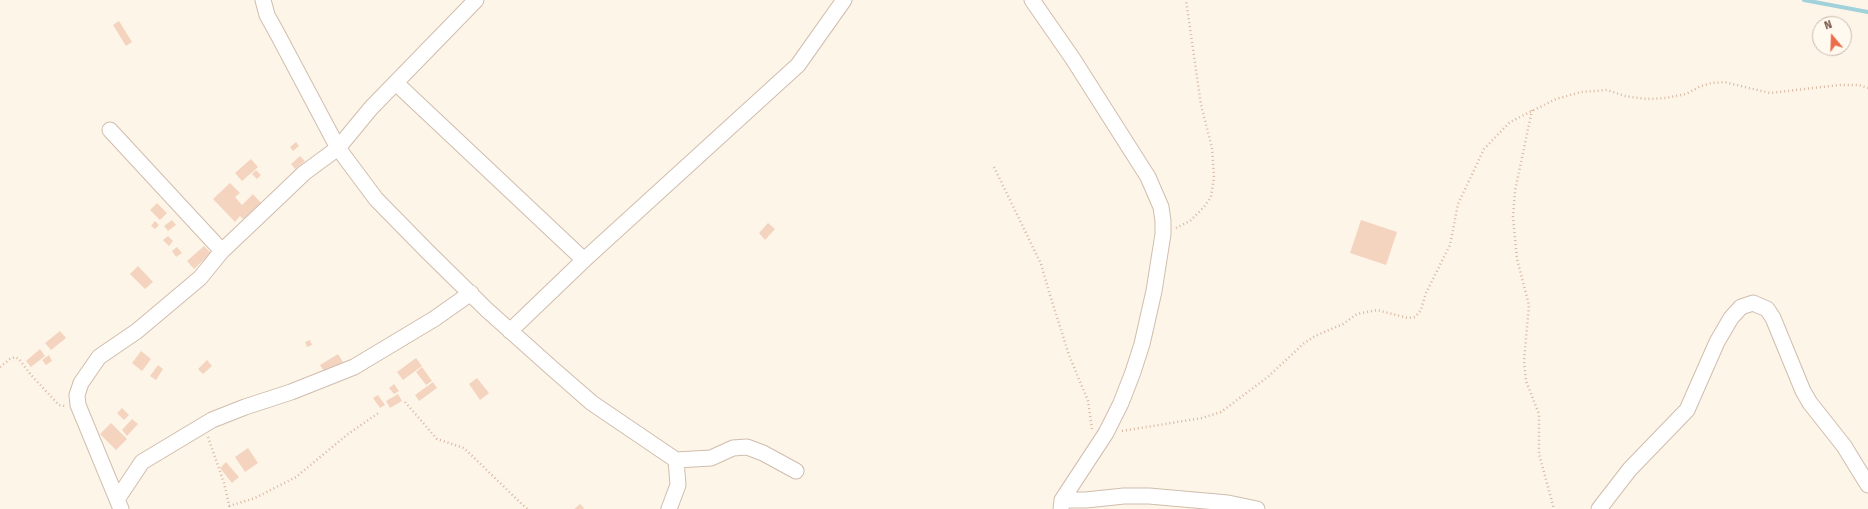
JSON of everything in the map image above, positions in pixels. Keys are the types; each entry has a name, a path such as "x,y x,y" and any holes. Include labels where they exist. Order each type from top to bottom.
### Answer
{"street":[{"path":"263,0 267,15 338,148 360,178 389,213 510,331 592,403 676,460 711,458 733,448 747,447 763,453 796,471"},
{"path":"120,504 78,405 77,395 81,383 99,357 137,331 200,278 222,251 304,173 338,148 371,108 476,0"},
{"path":"510,331 584,260 798,65 844,0"},
{"path":"1032,0 1073,59 1148,177 1161,207 1163,234 1154,291 1142,344 1121,403 1099,432 1062,504"},
{"path":"396,83 584,260"},
{"path":"110,130 222,251"},
{"path":"120,504 142,462 204,425 245,407 291,392 354,367 434,319 471,293"},
{"path":"1599,509 1630,469 1687,410 1717,342 1731,318 1741,307 1753,303 1767,308 1773,318 1803,391 1810,403 1844,446 1868,485"},
{"path":"669,509 678,486 676,460"},
{"path":"1062,504 1124,496 1149,496 1228,503 1256,509"}],"path":[{"path":"1163,234 1190,221 1204,207 1210,197 1214,177 1212,148 1201,105 1186,0"},
{"path":"994,167 1041,264 1069,355 1099,432 1135,430 1202,418 1221,412 1269,376 1303,344 1315,336 1343,324 1358,314 1377,310 1408,318 1415,317 1421,310 1426,293 1450,245 1458,204 1484,149 1510,122 1532,110 1556,99 1581,92 1607,90 1625,96 1646,99 1666,98 1686,94 1701,86 1724,82 1748,89 1770,93 1839,85 1859,85 1868,88"},
{"path":"1532,110 1514,191 1513,217 1517,259 1529,305 1524,360 1526,381 1539,414 1539,454 1554,509"},
{"path":"0,367 15,357 19,359 59,405 78,405"},
{"path":"405,402 437,439 464,448 527,509"},
{"path":"204,425 216,457 230,507 255,498 296,477 348,434 380,412"}],"building":[{"path":"119,21 132,42 126,46 113,25"},
{"path":"296,142 299,146 293,151 290,147"},
{"path":"300,156 305,161 295,169 291,164"},
{"path":"251,159 258,167 242,181 235,173"},
{"path":"256,170 261,175 257,179 252,174"},
{"path":"230,183 240,193 235,197 242,205 253,194 261,203 243,219 240,216 235,222 213,199"},
{"path":"157,203 167,213 160,220 150,210"},
{"path":"172,220 176,225 168,231 164,226"},
{"path":"1361,220 1397,232 1386,265 1350,253"},
{"path":"155,221 159,225 155,229 151,226"},
{"path":"768,223 775,229 765,240 759,233"},
{"path":"168,236 173,241 169,246 163,240"},
{"path":"204,246 211,253 194,269 187,261"},
{"path":"177,247 182,253 176,257 172,251"},
{"path":"138,266 153,282 145,289 130,274"},
{"path":"60,331 66,338 51,350 45,343"},
{"path":"310,340 312,345 307,347 305,342"},
{"path":"40,349 45,356 31,367 26,361"},
{"path":"141,351 151,359 142,371 132,363"},
{"path":"338,354 343,362 325,373 320,365"},
{"path":"49,355 52,361 46,365 42,360"},
{"path":"416,358 422,366 403,380 397,372"},
{"path":"207,360 212,366 203,374 198,369"},
{"path":"158,365 163,369 156,380 150,376"},
{"path":"422,367 432,381 426,385 416,372"},
{"path":"477,378 489,393 480,400 469,384"},
{"path":"433,382 437,388 419,401 415,395"},
{"path":"394,384 399,391 394,394 389,388"},
{"path":"398,394 402,401 390,408 386,401"},
{"path":"378,395 385,405 380,408 373,398"},
{"path":"122,408 129,415 124,420 117,413"},
{"path":"132,419 138,424 127,436 122,430"},
{"path":"111,423 127,439 116,450 100,434"},
{"path":"248,448 258,463 245,472 235,457"},
{"path":"226,462 239,477 232,483 220,468"},
{"path":"580,504 584,508 583,509 574,509"}],"waterway":[{"path":"1804,0 1868,12"}]}
